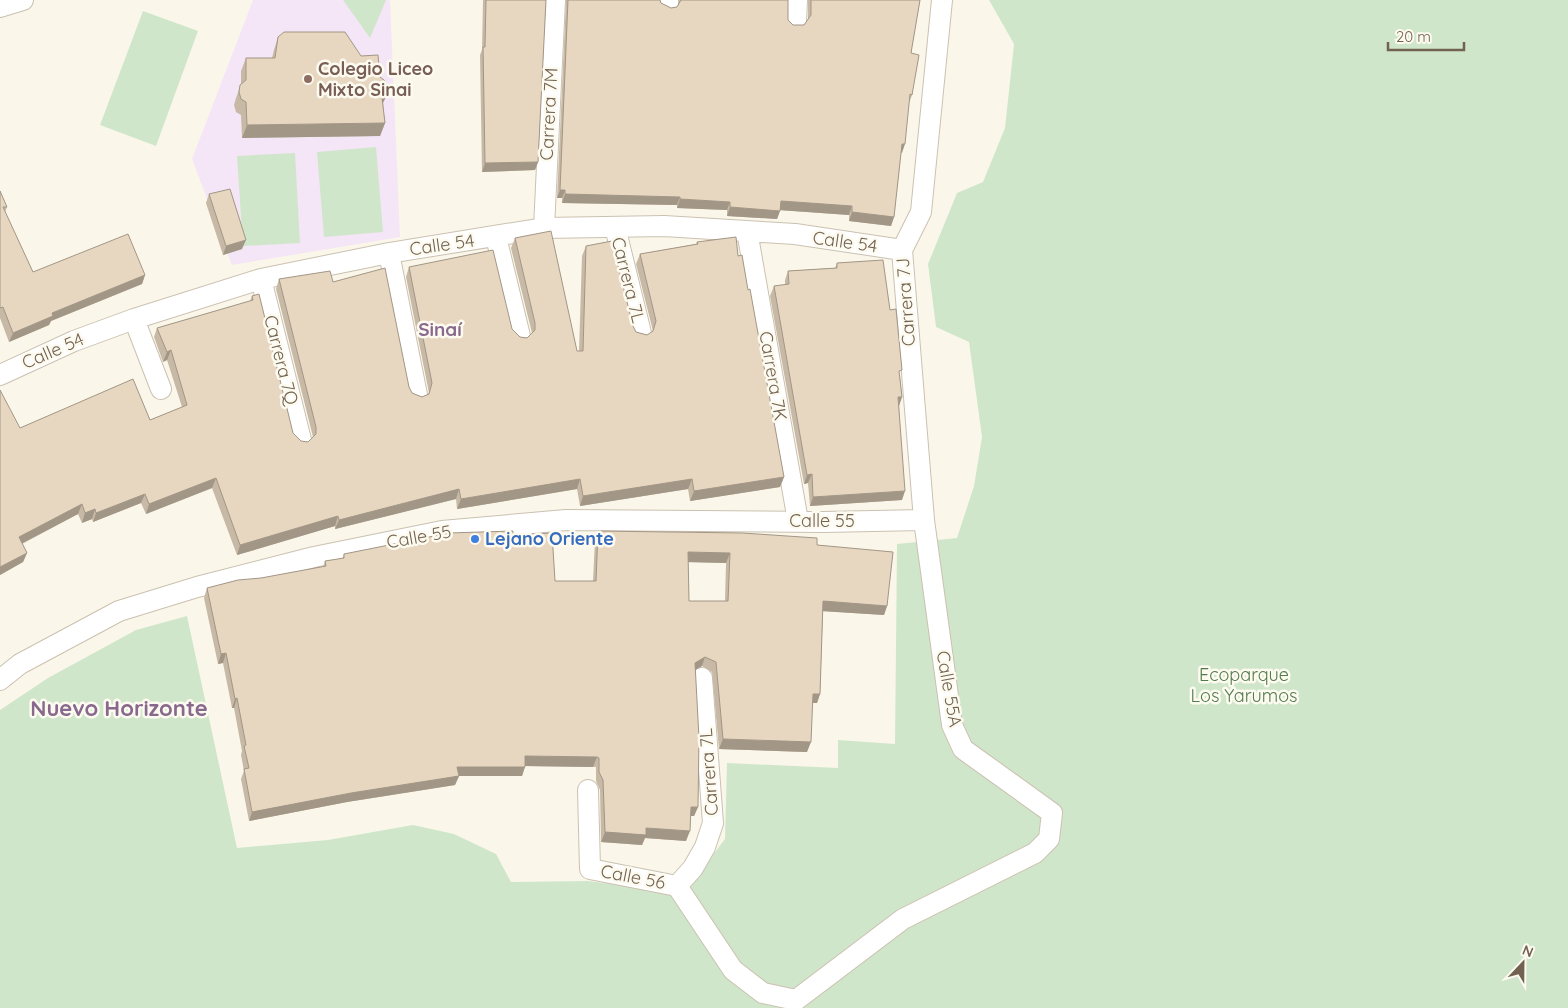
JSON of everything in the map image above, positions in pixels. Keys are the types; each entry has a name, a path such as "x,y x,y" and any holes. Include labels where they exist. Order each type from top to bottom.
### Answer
{"street":[{"path":"0,7 23,0"},
{"name":"Carrera 7M","path":"544,228 555,0"},
{"path":"796,23 797,0"},
{"name":"Carrera 7J","path":"924,520 902,250 921,212 942,0"},
{"name":"Calle 54","path":"0,375 74,341 134,319 261,279 389,252 496,237 544,228 664,226 747,231 794,234 902,250"},
{"name":"Carrera 7L","path":"615,227 641,333"},
{"name":"Carrera 7K","path":"747,231 798,521"},
{"path":"496,237 520,336"},
{"path":"389,252 416,395"},
{"name":"Carrera 7Q","path":"261,279 301,440"},
{"path":"134,319 161,389"},
{"name":"Calle 55","path":"0,680 20,664 119,611 197,587 314,557 442,531 566,520 924,520"},
{"name":"Calle 55A","path":"677,886 733,970 763,993 796,1000 903,919 1034,854 1049,839 1052,813 963,749 952,724 924,520"},
{"name":"Carrera 7L","path":"677,886 693,868 705,847 713,823 702,678"},
{"name":"Calle 56","path":"588,790 590,869 677,886"}],"shaded area":[{"name":"Colegio Liceo Mixto Sinai","path":"253,0 390,0 400,237 232,265 192,159"}],"green space":[{"path":"343,0 386,0 370,38"},
{"name":"Ecoparque Los Yarumos","path":"989,0 1568,0 1568,1008 0,1008 0,710 48,678 136,630 187,616 237,848 328,840 413,825 454,834 496,854 511,882 588,881 665,891 687,889 725,839 727,763 838,768 838,740 895,744 897,544 957,538 974,486 982,437 969,342 936,327 928,264 957,193 983,182 1005,128 1014,44"},
{"path":"143,11 198,31 156,146 100,125"},
{"path":"376,147 383,232 324,237 317,152"},
{"path":"295,153 300,243 243,246 237,156"}],"building":[{"path":"486,0 546,0 538,162 485,163 483,47 485,47"},
{"path":"568,0 660,0 661,3 671,8 677,7 681,0 788,0 788,20 793,25 804,25 811,15 811,0 920,0 911,53 919,55 912,95 910,94 905,144 902,144 894,217 852,212 852,206 781,201 780,211 730,207 730,202 680,199 680,197 565,194 565,190 560,190"},
{"path":"284,32 345,32 361,56 378,55 380,77 389,88 382,98 385,123 247,125 246,102 241,99 239,92 240,85 246,80 246,58 275,58 278,37"},
{"path":"230,189 246,240 226,246 209,194"},
{"path":"0,191 7,207 3,207 33,272 128,234 145,275 52,313 53,316 13,333 3,307 0,308"},
{"path":"551,231 577,351 583,351 586,246 612,241 633,326 636,332 647,335 653,331 656,321 640,254 698,244 697,242 736,237 738,256 742,255 748,290 750,289 784,477 694,491 692,479 583,496 580,479 461,499 459,489 339,520 338,516 240,545 216,478 149,504 145,494 96,513 95,509 85,513 82,504 19,537 27,553 0,567 0,390 20,428 133,379 150,420 187,405 171,350 167,352 157,328 253,300 252,296 259,294 293,433 301,441 308,442 316,434 316,427 279,279 330,271 333,282 385,268 409,387 412,393 422,397 429,394 432,383 409,267 493,250 512,329 520,337 527,338 535,330 535,323 515,238"},
{"path":"883,260 890,310 896,309 902,370 899,371 902,397 898,397 905,491 813,497 812,474 807,475 774,286 789,284 788,271 837,268 837,263"},
{"path":"513,531 513,535 552,533 555,581 596,581 598,531 742,533 817,538 817,545 893,552 887,606 823,601 820,694 813,694 811,742 723,739 716,662 705,657 695,663 699,738 698,807 691,807 690,831 646,828 646,835 605,832 603,780 599,772 599,758 597,757 525,756 525,767 457,767 459,776 351,793 252,812 244,769 249,768 244,746 246,745 237,698 235,699 226,653 221,654 207,588 238,580 261,578 326,566 325,561 344,558 344,554 449,533","holes":["688,552 730,553 728,601 689,601"]}],"place":[{"name":"Colegio Liceo Mixto Sinai","path":"308,79"},
{"name":"Lejano Oriente","path":"475,539"}],"district":[{"name":"Sinaí","path":"440,329"},
{"name":"Nuevo Horizonte","path":"119,708"}]}
